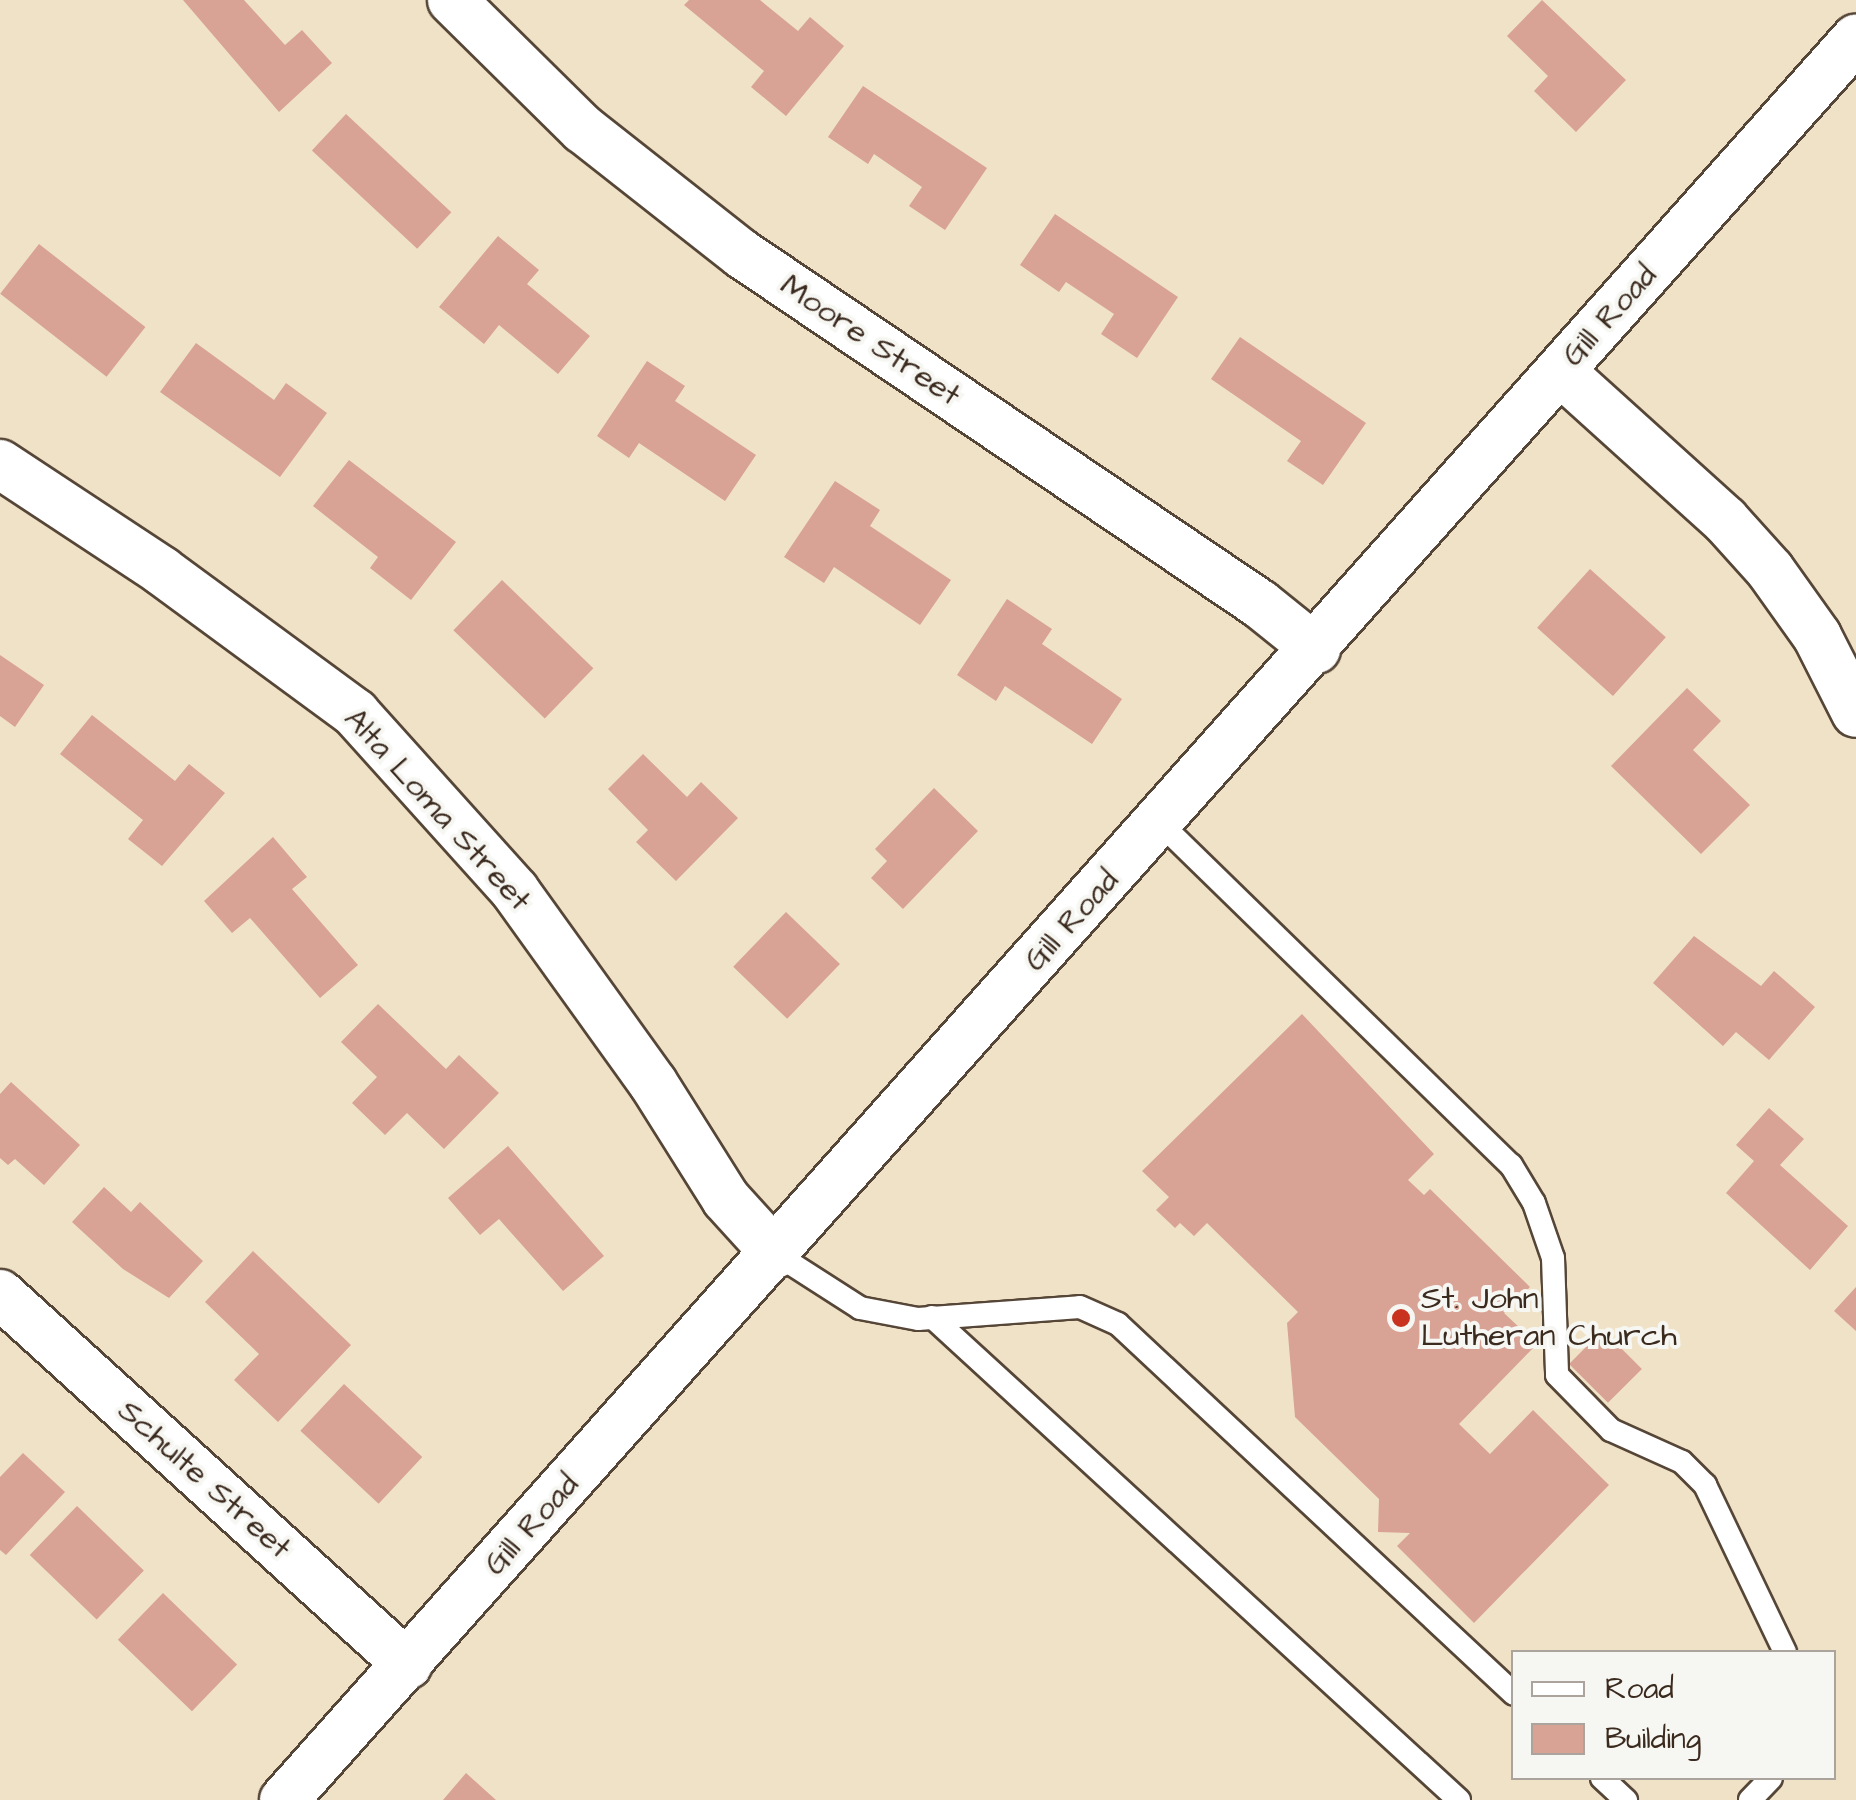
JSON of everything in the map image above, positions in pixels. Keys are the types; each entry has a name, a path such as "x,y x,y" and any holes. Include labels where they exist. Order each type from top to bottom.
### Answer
{"street":[{"name":"Moore Street","path":"452,0 583,130 742,254 1260,604 1316,649"},
{"name":"Gill Road","path":"284,1800 776,1254 1856,39"},
{"path":"1560,371 1725,520 1770,570 1818,636 1856,713"},
{"name":"Alta Loma Street","path":"0,464 162,571 356,713 515,891 653,1082 726,1200 776,1254"},
{"name":"Schulte Street","path":"0,1294 408,1665"}],"lane":[{"path":"1160,823 1511,1165 1534,1204 1553,1258 1557,1375 1611,1430 1682,1462 1705,1485 1784,1650"},
{"path":"776,1254 860,1308 932,1317 1080,1308 1118,1324 1511,1691"},
{"path":"932,1317 1459,1800"},
{"path":"1604,1780 1626,1800"},
{"path":"1750,1800 1769,1780"}],"building":[{"path":"183,0 244,0 285,45 302,30 332,63 279,112"},
{"path":"689,0 760,0 798,31 810,17 844,46 786,116 751,87 764,71 684,5"},
{"path":"1542,0 1626,80 1576,132 1534,91 1548,76 1507,36"},
{"path":"863,86 987,168 945,230 909,206 922,187 874,154 868,164 828,137"},
{"path":"346,114 451,212 417,249 312,151"},
{"path":"1055,214 1178,297 1137,358 1101,334 1114,314 1066,282 1059,292 1020,265"},
{"path":"498,236 539,270 527,284 590,336 558,374 499,325 484,344 439,307"},
{"path":"39,244 145,327 107,377 0,294"},
{"path":"1240,337 1366,423 1323,485 1287,461 1301,441 1211,379"},
{"path":"196,343 274,400 286,383 327,413 280,477 160,392"},
{"path":"647,361 685,386 675,401 756,455 725,501 639,443 629,458 597,436"},
{"path":"349,460 456,542 411,600 370,568 378,557 313,506"},
{"path":"835,481 880,510 870,526 951,580 920,625 834,567 824,583 784,557"},
{"path":"1590,569 1666,637 1613,696 1537,628"},
{"path":"502,580 593,668 545,719 453,630"},
{"path":"1007,599 1052,629 1042,644 1122,699 1092,744 1005,686 996,701 957,675"},
{"path":"0,655 44,685 15,727 0,716"},
{"path":"1687,688 1721,721 1693,750 1750,805 1701,854 1611,766"},
{"path":"92,715 175,781 189,764 225,793 162,866 128,839 143,820 60,754"},
{"path":"643,754 687,797 701,782 738,818 676,881 636,842 648,830 608,789"},
{"path":"934,788 978,831 903,909 871,878 887,861 875,849"},
{"path":"273,837 307,877 292,889 358,965 320,998 250,918 232,933 204,901"},
{"path":"786,912 840,964 787,1019 733,967"},
{"path":"1694,936 1761,986 1774,971 1815,1007 1769,1060 1736,1032 1723,1046 1653,983"},
{"path":"378,1004 446,1069 459,1055 499,1093 444,1149 407,1113 385,1135 352,1103 377,1077 341,1042"},
{"name":"St. John Lutheran Church","path":"1302,1014 1434,1154 1408,1180 1424,1195 1430,1189 1530,1287 1504,1313 1537,1344 1459,1424 1490,1454 1533,1410 1609,1485 1474,1623 1397,1546 1410,1533 1378,1532 1379,1499 1295,1417 1287,1323 1298,1312 1207,1223 1194,1236 1180,1223 1175,1228 1156,1210 1169,1197 1142,1171"},
{"path":"11,1082 80,1145 44,1185 15,1159 8,1165 0,1158 0,1094"},
{"path":"1769,1108 1804,1139 1780,1165 1848,1226 1810,1270 1726,1193 1754,1161 1736,1145"},
{"path":"508,1146 604,1256 563,1291 499,1219 480,1235 448,1198"},
{"path":"104,1187 131,1212 140,1202 203,1261 169,1298 123,1269 72,1222"},
{"path":"253,1251 351,1345 278,1422 234,1380 259,1354 205,1302"},
{"path":"1856,1287 1856,1331 1834,1311"},
{"path":"1603,1330 1642,1369 1608,1403 1569,1364"},
{"path":"344,1384 422,1457 379,1504 300,1431"},
{"path":"23,1453 65,1492 6,1555 0,1550 0,1477"},
{"path":"77,1506 144,1571 97,1620 30,1555"},
{"path":"163,1593 237,1665 192,1711 118,1640"},
{"path":"466,1773 496,1800 443,1800"}],"place":[{"name":"St. John Lutheran Church","path":"1401,1318"}]}
